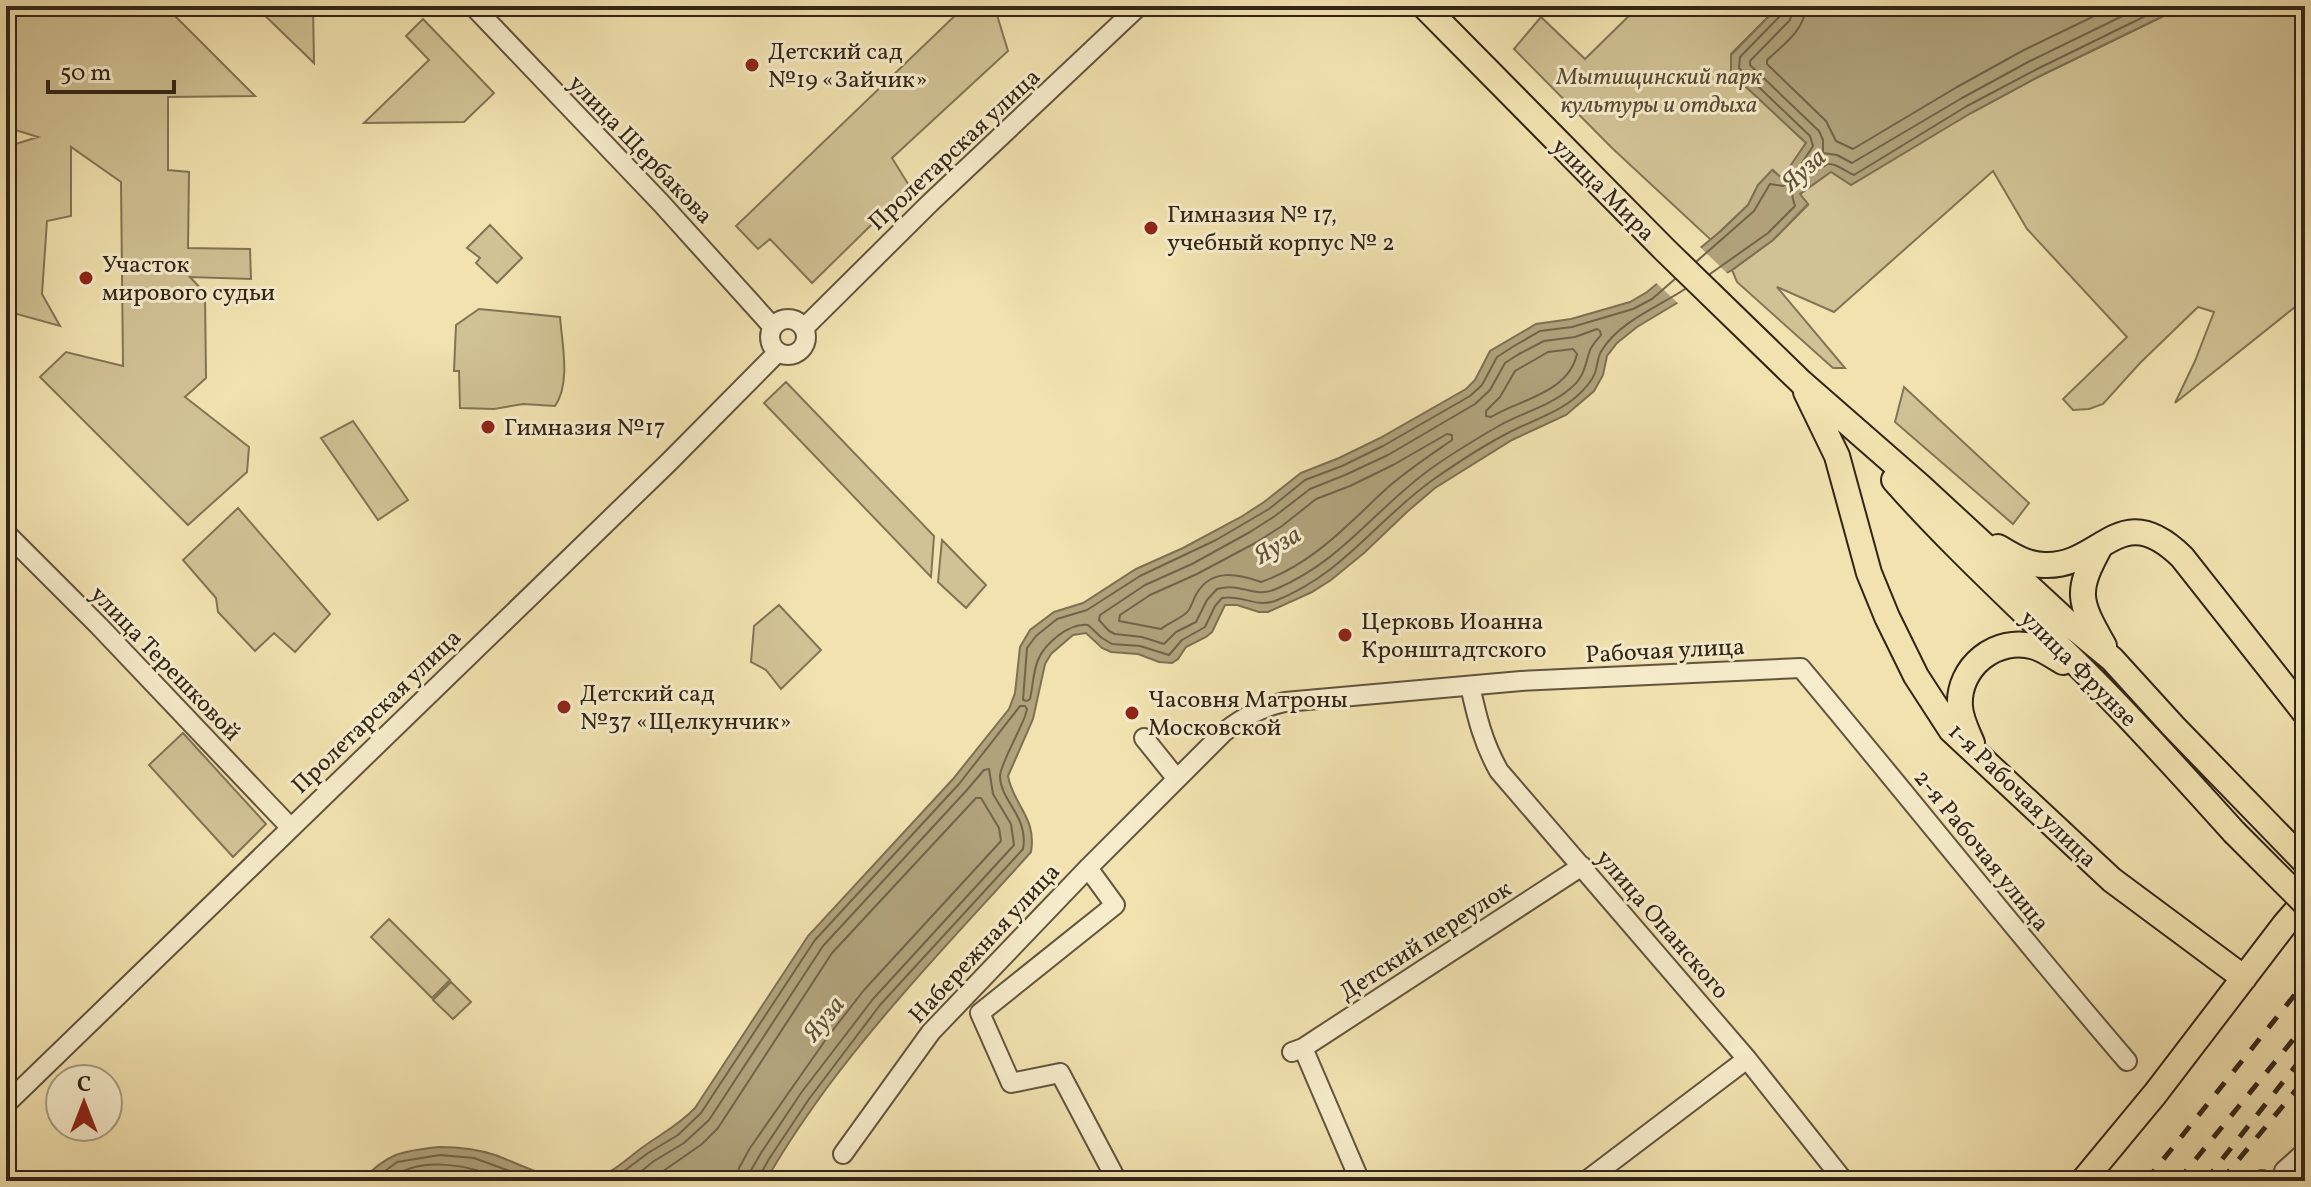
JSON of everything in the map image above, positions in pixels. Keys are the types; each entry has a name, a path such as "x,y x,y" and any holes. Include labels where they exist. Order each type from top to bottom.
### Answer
{"main road":[{"name":"улица Мира","path":"1424,6 1718,301"},
{"name":"улица Фрунзе","path":"1718,301 1801,382 2112,659 2305,862"},
{"name":"1-я Рабочая улица","path":"1801,382 1837,456 1869,573 1887,617 1916,676 1951,730 2112,880 2244,978"},
{"name":"улица Фрунзе","path":"1855,431 1883,468 1936,527 2089,676 2234,832 2305,902"},
{"path":"1965,527 2016,558 2045,565 2068,561 2113,537 2136,533 2147,534 2169,545 2182,557 2305,713"},
{"path":"2102,542 2086,571 2082,595 2088,617 2112,659"},
{"path":"1977,752 1961,717 1960,692 1970,670 1987,653 2010,645 2034,647 2089,676"},
{"path":"2083,1181 2305,902"}],"street":[{"name":"улица Щербакова","path":"473,6 671,214 773,327"},
{"name":"Пролетарская улица","path":"804,328 930,203 1139,6"},
{"path":"783,320 795,320 804,328 806,337 800,350 787,355 778,352 771,343 773,327 783,320"},
{"name":"Пролетарская улица","path":"6,1104 778,352"},
{"name":"улица Терешковой","path":"6,533 290,827"},
{"name":"Рабочая улица","path":"1177,779 1224,732 1246,716 1269,705 1285,702 1521,681 1801,668"},
{"name":"2-я Рабочая улица","path":"1801,668 2030,948 2127,1061"},
{"name":"улица Опанского","path":"1470,686 1479,728 1499,771 1747,1059 1844,1181"},
{"path":"1144,738 1177,779"},
{"name":"Набережная улица","path":"843,1154 931,1032 1177,779"},
{"name":"Детский переулок","path":"1360,1181 1298,1050 1582,866"},
{"path":"1088,868 1115,905 980,1013 1011,1083 1060,1073 1117,1181"},
{"path":"1586,1181 1747,1059"},
{"path":"2287,1176 2305,1152"}],"green space":[{"path":"17,6 165,6 255,96 168,97 168,170 189,172 188,248 250,249 251,279 190,277 205,293 206,378 185,397 249,447 247,472 188,525 40,377 66,352 123,366 121,182 71,147 71,216 47,221 42,294 60,326 6,311 6,147 38,137 6,127 6,16"},
{"path":"313,6 314,63 256,7"},
{"path":"965,6 998,6 997,15 1008,51 892,158 910,187 812,283 770,239 758,249 736,226"},
{"name":"Мытищинский парк культуры и отдыха","path":"1639,6 1779,6 1731,54 1731,72 1806,143 1782,179 1773,170 1758,185 1748,205 1711,240 1612,148 1514,49 1541,17 1585,59"},
{"path":"2184,6 2305,6 2305,299 2175,403 2214,312 2198,307 2103,404 2073,410 2063,399 2127,337 2027,229 1993,171 1834,312 1777,287 1845,368 1833,368 1737,282 1732,270 1773,240 1808,205 1799,195 1831,171 1971,113"},
{"path":"423,19 494,93 464,122 364,123 429,60 406,36"},
{"path":"490,225 522,258 497,283 476,263 480,258 467,248"},
{"path":"479,309 560,317 564,375 555,406 523,404 494,409 460,408 459,371 454,371 456,325"},
{"path":"786,382 934,536 931,577 764,403"},
{"path":"1904,387 2029,503 2013,524 1895,422"},
{"path":"353,421 408,500 378,520 321,438"},
{"path":"238,508 330,614 295,652 274,633 255,651 218,612 216,598 183,560"},
{"path":"942,540 986,585 966,608 938,582"},
{"path":"779,605 821,650 781,689 766,670 751,662 754,626"},
{"path":"183,733 266,824 233,857 149,765"},
{"path":"389,919 450,980 432,998 371,937"},
{"path":"451,982 471,1002 453,1019 433,1000"}],"water":[{"name":"Яуза","path":"1779,6 2184,6 1971,113 1851,185 1831,172 1800,194 1808,204 1773,240 1732,270 1637,327 1617,343 1607,356 1603,375 1594,391 1566,415 1512,440 1435,488 1364,553 1312,592 1268,612 1225,605 1212,632 1186,647 1172,663 1138,654 1111,652 1086,633 1073,635 1051,654 1045,664 1033,719 1008,776 1031,829 1031,852 850,1058 802,1122 766,1181 588,1181 617,1167 695,1108 808,936 953,779 1009,709 1015,693 1020,647 1030,630 1054,612 1083,603 1136,569 1241,517 1301,473 1380,438 1466,389 1475,380 1490,351 1536,324 1571,319 1630,302 1647,292 1748,205 1758,185 1772,170 1782,178 1806,143 1731,73 1731,55"},
{"path":"439,1147 488,1153 567,1181 361,1181 379,1164 396,1155"}],"pier":[{"path":"1698,245 1730,276 1681,306 1654,281"}],"railway":[{"path":"2146,1181 2305,982"},
{"path":"2178,1181 2305,1025"},
{"path":"2205,1181 2305,1054"},
{"path":"2221,1181 2305,1079"}],"place":[{"name":"Детский сад №19 «Зайчик»","path":"752,65"},
{"name":"Гимназия № 17, учебный корпус № 2","path":"1151,228"},
{"name":"Участок мирового судьи","path":"86,278"},
{"name":"Гимназия №17","path":"488,427"},
{"name":"Церковь Иоанна Кронштадтского","path":"1345,635"},
{"name":"Детский сад №37 «Щелкунчик»","path":"564,707"},
{"name":"Часовня Матроны Московской","path":"1132,713"}]}
